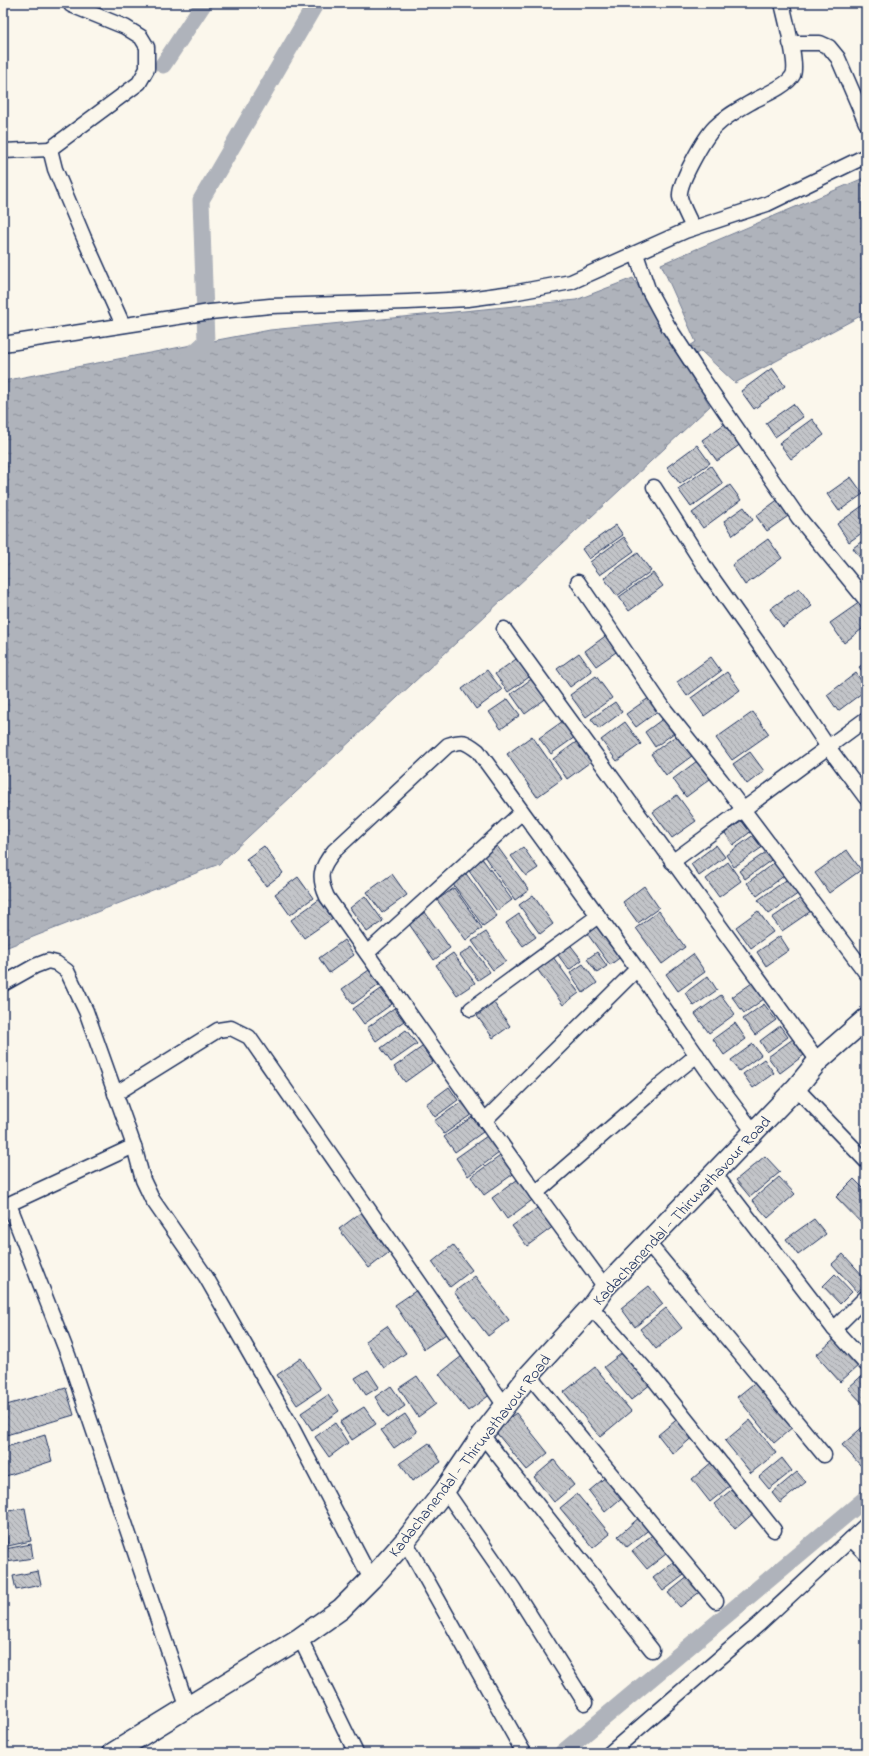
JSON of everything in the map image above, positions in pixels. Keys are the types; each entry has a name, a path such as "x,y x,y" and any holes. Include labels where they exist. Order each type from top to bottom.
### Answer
{"main road":[{"name":"Kadachanendal - Thiruvathavour Road","path":"113,1753 187,1706 300,1638 341,1609 371,1579 405,1541 445,1490 482,1436 528,1374 590,1307 605,1287 796,1088 818,1061 866,1019"}],"street":[{"path":"693,228 680,198 680,187 686,172 714,128 732,112 780,86 793,75 794,63 782,3"},
{"path":"3,151 50,149 139,83 147,69 147,47 141,37 125,27 71,4"},
{"path":"790,44 820,43 829,48 838,58 866,123"},
{"path":"50,149 55,169 72,210 123,325"},
{"path":"3,344 210,312 270,306 468,299 512,293 571,282 693,228 766,204 866,156"},
{"path":"636,254 648,289 668,326 700,375 798,517 866,600"},
{"path":"654,487 708,572 761,647 828,747 866,798"},
{"path":"578,582 665,710 866,973"},
{"path":"504,629 818,1061"},
{"path":"672,862 866,718"},
{"path":"605,1287 536,1193 486,1119 326,897 321,883 321,872 327,860 334,851 448,745 461,741 469,744 478,751 637,969 753,1132"},
{"path":"367,953 522,812"},
{"path":"471,1009 598,916"},
{"path":"3,984 35,966 48,961 67,971 86,1011 134,1146 143,1180 152,1199 214,1290 290,1424 371,1579"},
{"path":"486,1119 637,969"},
{"path":"115,1094 218,1030 231,1028 249,1037 505,1406"},
{"path":"536,1193 660,1085 697,1055"},
{"path":"796,1088 866,1161"},
{"path":"134,1146 6,1205 68,1354 187,1706"},
{"path":"714,1173 834,1328 866,1364"},
{"path":"648,1243 824,1455"},
{"path":"834,1328 866,1297"},
{"path":"590,1307 653,1378 774,1530"},
{"path":"528,1374 716,1601"},
{"path":"482,1436 652,1650"},
{"path":"445,1490 514,1588 585,1703"},
{"path":"610,1753 758,1625 866,1526"},
{"path":"851,1539 866,1554"},
{"path":"405,1541 524,1753"},
{"path":"300,1638 356,1753"}],"water":[{"path":"866,177 866,313 735,383 701,351 684,361 710,406 219,864 5,948 3,946 3,381 270,330 576,300 633,278 679,353 696,342 661,264"}],"building":[{"path":"772,368 785,386 754,409 741,391"},
{"path":"793,404 803,417 775,437 766,423"},
{"path":"812,419 824,435 791,459 779,443"},
{"path":"730,420 745,441 717,461 702,440"},
{"path":"697,445 710,463 680,484 667,467"},
{"path":"711,466 723,484 691,507 678,489"},
{"path":"851,477 863,494 839,511 827,494"},
{"path":"730,485 741,500 703,528 692,513"},
{"path":"780,498 791,514 767,531 756,516"},
{"path":"865,504 866,530 849,542 837,524"},
{"path":"744,507 753,520 733,535 724,521"},
{"path":"616,525 623,535 589,559 582,549"},
{"path":"624,537 634,551 600,575 590,562"},
{"path":"866,538 866,564 865,565 853,548"},
{"path":"768,539 782,558 745,585 732,565"},
{"path":"638,553 651,571 617,596 604,578"},
{"path":"653,573 663,586 629,611 619,597"},
{"path":"799,588 812,606 783,627 770,609"},
{"path":"860,602 866,610 866,626 844,643 830,623"},
{"path":"608,634 619,650 596,666 585,651"},
{"path":"579,653 592,671 570,687 557,669"},
{"path":"519,657 532,675 508,692 495,674"},
{"path":"711,657 721,671 687,696 677,682"},
{"path":"866,662 866,676 859,667"},
{"path":"487,670 502,690 476,709 462,689"},
{"path":"727,672 740,690 704,716 691,698"},
{"path":"856,673 866,687 866,690 838,711 827,695"},
{"path":"596,676 612,698 586,717 570,695"},
{"path":"534,677 548,697 525,714 511,694"},
{"path":"653,695 662,708 636,727 626,714"},
{"path":"508,699 520,715 501,729 489,712"},
{"path":"615,702 622,712 599,729 591,719"},
{"path":"753,712 769,734 732,760 716,738"},
{"path":"668,715 678,730 655,747 645,732"},
{"path":"563,721 575,737 551,754 539,738"},
{"path":"625,722 641,744 617,761 601,740"},
{"path":"681,732 696,753 666,775 651,754"},
{"path":"532,736 562,779 537,797 507,754"},
{"path":"579,740 593,760 567,779 553,759"},
{"path":"750,752 764,771 747,784 733,764"},
{"path":"701,758 714,776 686,797 673,779"},
{"path":"677,795 696,821 672,838 653,812"},
{"path":"745,819 753,830 733,845 725,833"},
{"path":"755,834 764,846 734,867 726,855"},
{"path":"716,845 725,857 699,876 691,864"},
{"path":"264,846 283,873 266,886 246,859"},
{"path":"497,846 529,890 515,900 484,856"},
{"path":"523,847 538,868 526,876 511,856"},
{"path":"769,850 774,858 745,879 739,871"},
{"path":"847,850 861,870 829,893 815,873"},
{"path":"481,857 512,900 497,911 467,868"},
{"path":"728,862 741,881 719,897 706,879"},
{"path":"775,862 785,875 757,896 747,883"},
{"path":"464,871 497,916 483,926 450,880"},
{"path":"392,874 407,895 382,913 367,892"},
{"path":"298,877 313,898 290,915 275,894"},
{"path":"789,878 799,893 769,914 758,900"},
{"path":"644,886 659,908 638,923 623,902"},
{"path":"454,888 482,928 466,940 437,900"},
{"path":"533,895 553,924 540,934 519,905"},
{"path":"365,896 383,921 367,932 350,908"},
{"path":"801,898 811,911 782,931 772,918"},
{"path":"320,899 333,918 304,938 291,920"},
{"path":"659,911 685,947 662,964 636,928"},
{"path":"758,911 773,932 751,948 736,927"},
{"path":"425,912 450,948 434,960 409,924"},
{"path":"519,914 536,937 523,946 506,923"},
{"path":"598,923 622,956 610,965 586,932"},
{"path":"486,932 506,961 493,970 472,941"},
{"path":"780,936 789,950 766,966 757,952"},
{"path":"344,940 354,955 329,973 319,958"},
{"path":"568,942 582,960 569,970 555,951"},
{"path":"472,947 490,972 478,980 460,955"},
{"path":"597,952 607,966 597,973 587,959"},
{"path":"453,953 475,983 457,995 436,965"},
{"path":"693,954 705,972 678,991 666,974"},
{"path":"553,957 579,993 563,1005 537,969"},
{"path":"583,964 597,983 583,993 570,973"},
{"path":"369,970 379,985 353,1004 342,989"},
{"path":"708,976 717,990 694,1006 685,993"},
{"path":"752,983 764,999 744,1013 732,997"},
{"path":"381,989 392,1004 364,1024 353,1009"},
{"path":"721,995 735,1014 709,1033 695,1014"},
{"path":"494,1003 510,1026 493,1038 477,1016"},
{"path":"764,1004 776,1020 755,1035 743,1019"},
{"path":"394,1008 404,1021 376,1041 367,1028"},
{"path":"735,1023 746,1039 724,1055 713,1039"},
{"path":"780,1026 788,1037 767,1052 760,1041"},
{"path":"406,1030 417,1044 391,1062 381,1048"},
{"path":"793,1039 804,1055 780,1073 768,1057"},
{"path":"753,1044 761,1055 739,1071 731,1060"},
{"path":"422,1047 433,1062 405,1082 394,1067"},
{"path":"764,1059 774,1073 753,1088 743,1074"},
{"path":"449,1087 458,1100 435,1117 426,1104"},
{"path":"463,1101 472,1114 444,1134 434,1121"},
{"path":"472,1117 483,1132 455,1152 444,1137"},
{"path":"487,1136 499,1153 468,1176 456,1158"},
{"path":"503,1154 516,1172 484,1195 471,1177"},
{"path":"765,1156 780,1172 750,1197 736,1180"},
{"path":"521,1177 535,1198 507,1219 492,1198"},
{"path":"779,1177 795,1194 768,1218 752,1200"},
{"path":"854,1179 866,1191 866,1228 836,1197"},
{"path":"540,1206 554,1226 527,1246 512,1226"},
{"path":"363,1211 392,1250 369,1268 339,1229"},
{"path":"814,1219 826,1234 798,1255 786,1239"},
{"path":"453,1245 472,1270 450,1287 432,1262"},
{"path":"843,1254 866,1279 866,1284 857,1292 832,1264"},
{"path":"835,1274 852,1292 840,1304 823,1286"},
{"path":"475,1276 509,1320 488,1336 454,1292"},
{"path":"649,1286 663,1304 635,1327 621,1308"},
{"path":"417,1290 446,1334 424,1349 395,1305"},
{"path":"666,1308 682,1328 656,1349 640,1329"},
{"path":"387,1326 406,1353 384,1368 365,1341"},
{"path":"836,1338 859,1365 840,1382 816,1355"},
{"path":"626,1350 652,1383 631,1400 604,1367"},
{"path":"462,1356 491,1394 468,1411 439,1374"},
{"path":"301,1358 321,1389 297,1405 277,1375"},
{"path":"595,1367 631,1411 600,1437 564,1392"},
{"path":"368,1370 379,1387 366,1395 355,1378"},
{"path":"866,1372 866,1407 848,1388"},
{"path":"417,1376 436,1404 418,1417 399,1388"},
{"path":"758,1380 794,1426 774,1443 737,1397"},
{"path":"391,1386 405,1406 388,1418 375,1397"},
{"path":"66,1388 74,1415 3,1436 3,1406"},
{"path":"328,1395 339,1411 312,1430 301,1413"},
{"path":"364,1407 376,1424 352,1440 340,1422"},
{"path":"516,1413 548,1453 527,1470 494,1430"},
{"path":"405,1414 417,1432 394,1448 381,1430"},
{"path":"680,1417 695,1435 673,1454 658,1435"},
{"path":"750,1420 776,1453 751,1473 725,1441"},
{"path":"335,1423 348,1443 329,1457 315,1437"},
{"path":"866,1424 866,1462 861,1466 842,1445"},
{"path":"45,1435 52,1461 3,1477 3,1448"},
{"path":"429,1443 441,1462 412,1481 400,1463"},
{"path":"782,1458 792,1471 769,1489 759,1477"},
{"path":"554,1460 574,1485 554,1502 534,1477"},
{"path":"713,1461 732,1484 710,1502 692,1479"},
{"path":"797,1472 806,1482 780,1503 772,1493"},
{"path":"608,1475 625,1495 605,1512 589,1491"},
{"path":"735,1487 755,1512 735,1529 714,1504"},
{"path":"577,1494 610,1534 593,1548 560,1508"},
{"path":"25,1508 31,1541 8,1546 3,1512"},
{"path":"641,1516 651,1528 627,1547 618,1536"},
{"path":"656,1532 671,1550 647,1569 632,1551"},
{"path":"31,1544 33,1558 7,1562 5,1549"},
{"path":"673,1562 684,1575 663,1591 653,1578"},
{"path":"38,1571 41,1585 16,1590 13,1576"},
{"path":"689,1576 701,1591 680,1607 668,1593"}],"waterway":[{"path":"163,65 204,3"},
{"path":"188,358 206,342 201,200 316,3"},
{"path":"562,1753 866,1498"}]}
